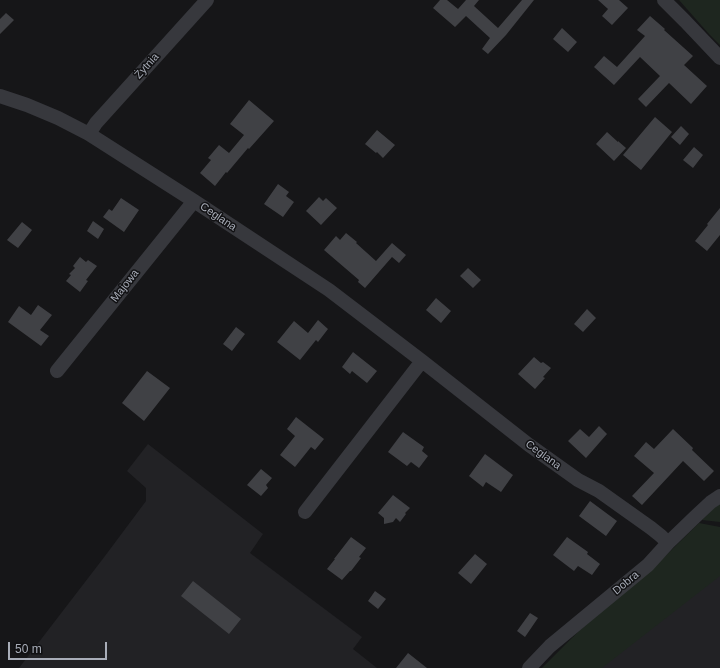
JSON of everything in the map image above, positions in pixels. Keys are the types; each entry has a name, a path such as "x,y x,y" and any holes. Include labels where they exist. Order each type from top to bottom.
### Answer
{"street":[{"name":"Żytnia","path":"89,134 96,123 207,0"},
{"path":"664,0 720,58"},
{"name":"Ceglana","path":"0,96 28,105 89,134 329,290 529,445 578,480 599,491 651,528 668,543"},
{"name":"Majowa","path":"58,371 194,201"},
{"path":"304,512 422,361"},
{"name":"Dobra","path":"529,668 550,646 648,565 668,543 711,502 720,496"}],"shaded area":[{"path":"679,0 720,0 720,45 709,34"},
{"path":"148,444 263,534 250,553 362,637 353,649 377,668 19,668 146,501 146,488 127,471"},
{"path":"720,501 720,522 702,520"},
{"path":"699,523 720,527 720,576 602,668 542,668 580,630 652,569"},
{"path":"720,531 720,668 560,668"}],"building":[{"path":"440,0 447,0 458,9 466,0 479,0 474,6 498,28 522,0 534,0 506,35 488,54 482,49 490,38 466,16 455,27 433,8"},
{"path":"598,0 619,0 628,8 612,25 602,16 608,9"},
{"path":"6,13 14,20 0,34 0,19"},
{"path":"650,16 693,56 684,65 707,86 691,104 669,83 646,107 638,99 660,76 640,57 614,85 594,67 604,56 617,67 645,36 637,30"},
{"path":"562,28 577,42 568,52 553,39"},
{"path":"249,100 274,121 227,173 226,172 215,186 200,173 211,160 208,158 219,145 229,153 244,135 230,124"},
{"path":"655,117 672,132 641,170 623,155"},
{"path":"681,126 689,134 680,145 671,137"},
{"path":"377,130 395,145 383,158 365,144"},
{"path":"607,132 626,148 614,161 596,144"},
{"path":"694,147 703,155 693,168 683,160"},
{"path":"278,184 289,192 286,196 294,202 283,217 264,204"},
{"path":"319,197 323,201 326,198 337,208 321,225 306,211"},
{"path":"121,198 139,210 124,232 103,217 109,209 112,211"},
{"path":"720,208 720,235 707,251 695,241"},
{"path":"93,221 104,229 98,239 87,231"},
{"path":"22,222 32,230 18,248 7,240"},
{"path":"346,233 376,261 392,243 406,255 399,263 392,257 365,288 358,282 359,280 324,250 336,236 340,240"},
{"path":"80,257 86,262 88,260 97,266 86,280 88,281 80,292 66,281 71,275 69,274 75,268 73,266"},
{"path":"468,268 481,280 473,288 460,276"},
{"path":"436,298 451,311 441,323 426,310"},
{"path":"38,305 52,315 40,330 49,336 41,346 8,322 19,306 31,315"},
{"path":"587,309 596,318 583,332 574,324"},
{"path":"318,320 328,329 318,342 316,340 300,360 277,342 294,321 308,333"},
{"path":"236,327 245,334 232,351 223,344"},
{"path":"353,352 377,371 367,383 352,371 350,374 342,367"},
{"path":"534,357 541,363 543,362 551,368 543,377 545,378 535,389 518,374"},
{"path":"147,371 170,388 144,421 122,403"},
{"path":"296,417 324,439 315,450 311,447 295,467 280,455 295,436 287,429"},
{"path":"599,426 607,434 586,458 568,441 580,429 589,437"},
{"path":"673,429 714,471 704,481 683,461 642,505 632,496 654,473 634,456 646,442 654,449"},
{"path":"403,432 424,447 422,451 428,456 419,468 411,462 407,466 388,452"},
{"path":"485,454 513,475 501,492 486,482 483,487 469,476"},
{"path":"261,469 272,478 266,485 268,488 261,496 247,485"},
{"path":"393,495 410,508 400,522 396,518 393,522 384,524 384,518 378,513"},
{"path":"590,501 617,521 606,536 579,516"},
{"path":"351,537 366,548 359,557 361,558 342,580 327,569"},
{"path":"567,537 588,552 587,554 600,564 592,575 578,566 574,571 553,555"},
{"path":"475,554 487,564 471,584 458,573"},
{"path":"193,581 241,619 229,634 181,596"},
{"path":"375,591 386,599 378,609 368,601"},
{"path":"530,613 538,618 525,637 517,631"},
{"path":"408,653 427,668 396,668"}]}
